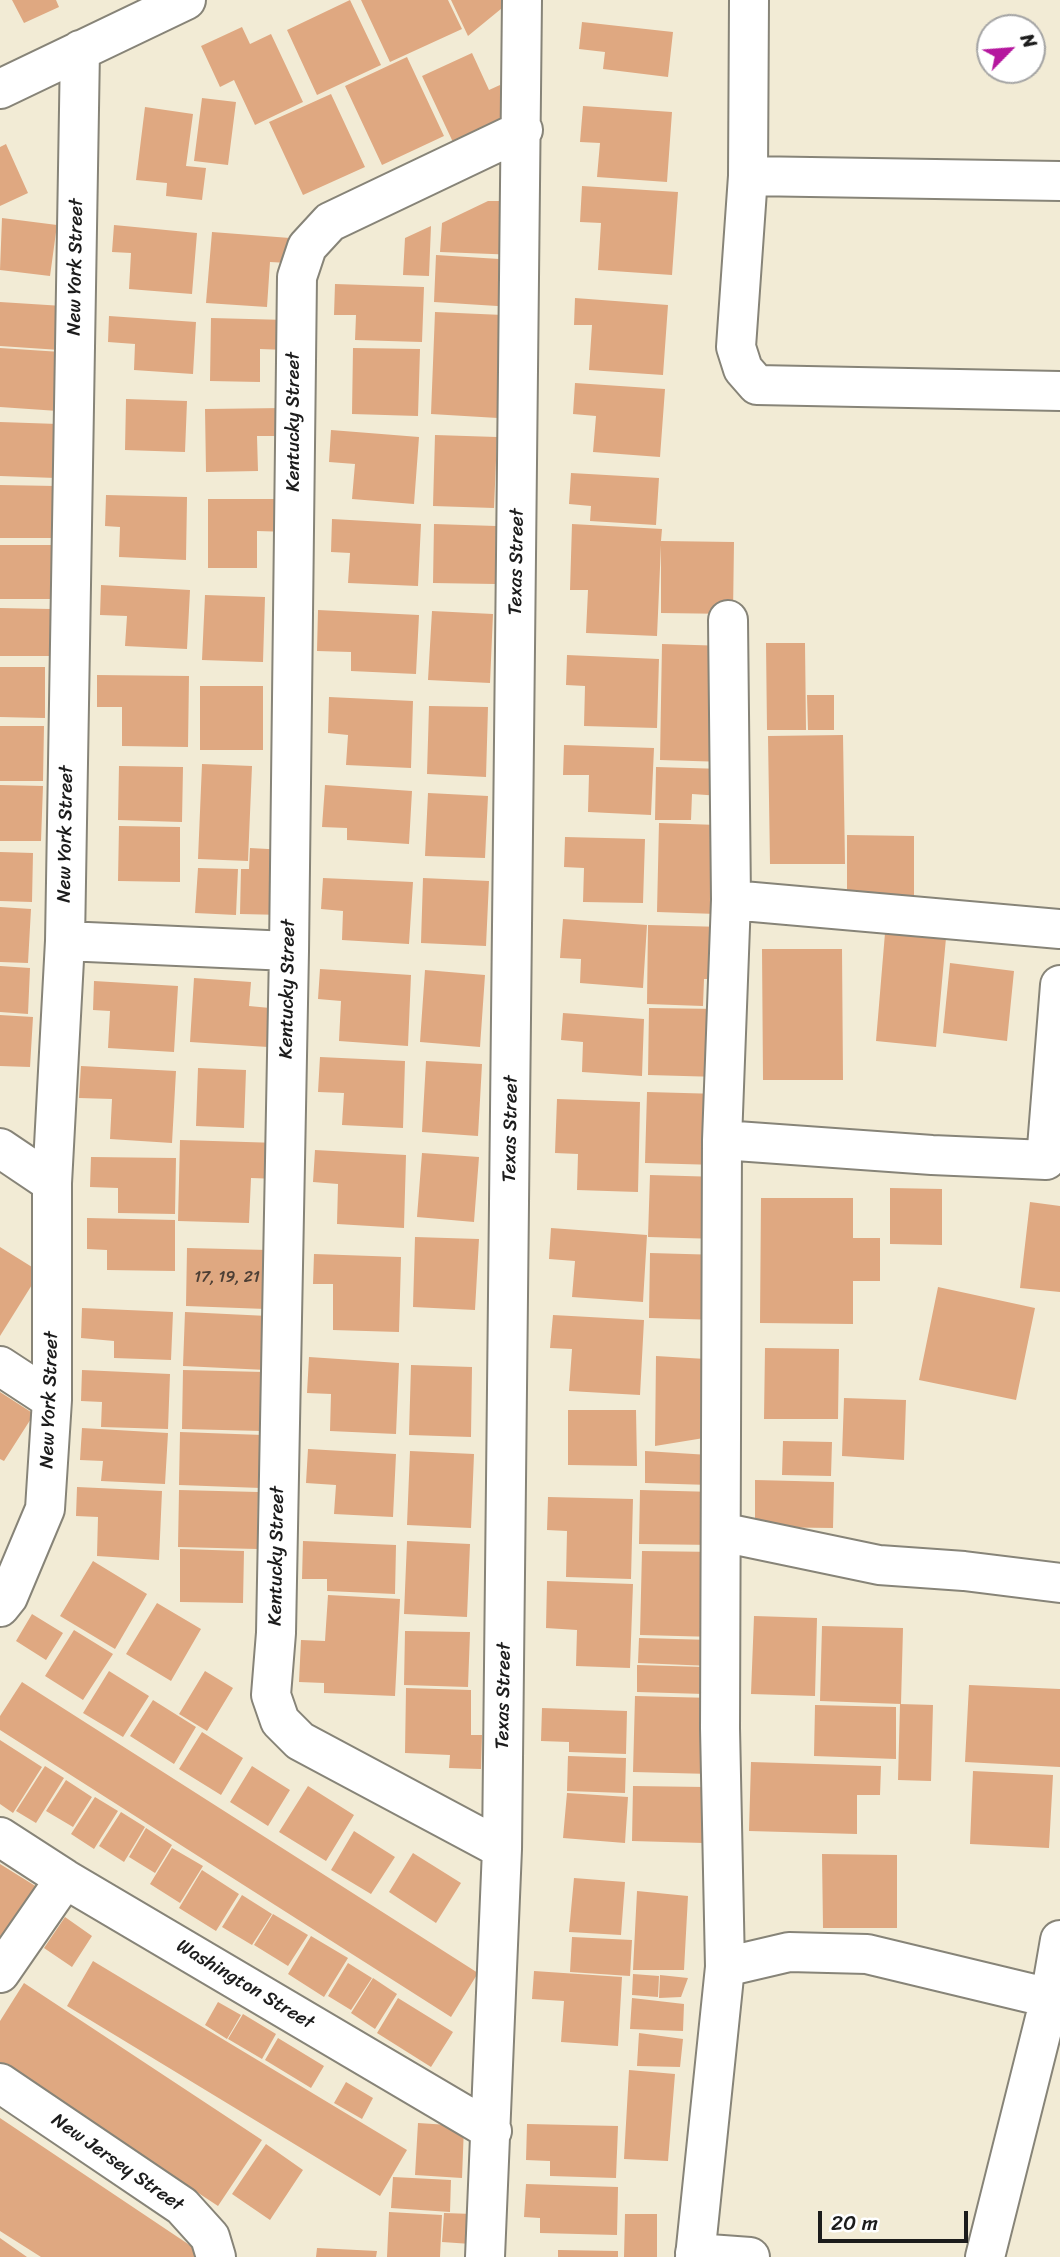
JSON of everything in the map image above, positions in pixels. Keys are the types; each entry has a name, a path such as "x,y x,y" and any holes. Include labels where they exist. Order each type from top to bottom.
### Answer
{"street":[{"path":"0,89 80,50 148,7 186,0"},
{"name":"Texas Street","path":"485,2257 502,1849 523,130 522,0"},
{"path":"749,0 748,176 736,347 743,369 757,385 1060,391"},
{"name":"New York Street","path":"3,1599 45,1509 52,1400 52,1183 65,941 80,50"},
{"name":"Kentucky Street","path":"502,1849 300,1741 280,1721 271,1695 276,1633 289,951 297,277 307,247 330,222 523,130"},
{"path":"748,176 1060,181"},
{"path":"728,620 731,900 722,1140 720,1728 725,1967 695,2255 750,2257"},
{"path":"731,900 1060,929"},
{"path":"65,941 289,951"},
{"path":"722,1140 1046,1160 1060,985"},
{"path":"0,1148 52,1183"},
{"path":"0,1366 52,1400"},
{"path":"721,1532 879,1565 964,1571 1060,1583"},
{"name":"Washington Street","path":"0,1837 65,1879 492,2131"},
{"path":"0,1973 65,1879"},
{"path":"985,2257 1047,2051 1050,1998 1060,1940"},
{"path":"725,1967 789,1952 867,1954 1050,1998"},
{"name":"New Jersey Street","path":"0,2083 182,2206 210,2237 216,2257"}],"building":[{"path":"12,0 56,0 59,7 24,23"},
{"path":"350,0 381,65 317,95 287,30"},
{"path":"361,0 448,0 462,29 390,62"},
{"path":"451,0 505,0 507,4 468,36"},
{"path":"582,22 673,32 668,77 603,69 605,52 579,49"},
{"path":"242,27 250,44 271,34 303,102 255,125 234,80 220,87 201,46"},
{"path":"472,53 489,90 500,85 502,123 459,155 422,76"},
{"path":"407,57 444,136 382,165 345,86"},
{"path":"331,94 365,167 303,195 269,122"},
{"path":"202,98 236,102 228,165 194,161"},
{"path":"583,106 672,112 667,182 597,177 600,143 580,142"},
{"path":"145,107 193,114 186,166 206,168 202,200 166,196 167,183 136,180"},
{"path":"6,144 28,193 0,206 0,147"},
{"path":"582,186 678,192 672,275 598,270 601,223 580,222"},
{"path":"488,201 520,201 518,255 440,252 442,223"},
{"path":"2,218 57,225 50,276 0,270"},
{"path":"114,225 197,233 192,294 129,289 131,253 112,252"},
{"path":"431,226 429,276 403,275 405,238"},
{"path":"212,232 290,238 289,263 270,262 267,307 206,303"},
{"path":"436,255 515,260 513,307 434,302"},
{"path":"335,284 424,287 422,342 355,340 356,315 334,315"},
{"path":"575,298 668,305 663,375 589,370 592,325 574,325"},
{"path":"0,302 63,306 60,350 0,346"},
{"path":"435,312 503,315 498,418 431,414"},
{"path":"109,316 196,322 193,374 134,370 135,344 108,342"},
{"path":"211,318 287,320 286,350 260,349 260,382 210,381"},
{"path":"0,348 61,352 58,411 0,407"},
{"path":"353,348 420,349 418,416 352,414"},
{"path":"575,383 665,389 660,457 593,452 596,416 573,414"},
{"path":"126,399 187,401 185,452 125,450"},
{"path":"284,408 284,436 257,436 258,471 206,472 205,409"},
{"path":"0,422 58,424 56,478 0,476"},
{"path":"331,430 419,437 414,504 352,499 355,464 329,462"},
{"path":"435,435 497,437 494,508 433,506"},
{"path":"571,473 659,478 656,525 590,521 591,506 569,504"},
{"path":"0,485 55,486 55,538 0,538"},
{"path":"106,495 187,497 186,560 119,557 120,527 105,526"},
{"path":"208,499 291,499 290,532 257,531 257,568 208,568"},
{"path":"332,519 421,524 418,586 348,583 350,553 331,552"},
{"path":"434,524 496,526 495,584 433,583"},
{"path":"572,524 662,529 661,541 734,542 733,614 661,613 661,545 657,636 586,633 588,590 570,590"},
{"path":"0,545 54,545 55,599 0,599"},
{"path":"101,585 190,590 187,649 125,646 127,616 100,615"},
{"path":"205,595 265,597 263,662 202,660"},
{"path":"0,608 51,609 51,656 0,656"},
{"path":"318,610 419,615 416,674 351,671 351,652 317,651"},
{"path":"432,611 493,614 490,683 428,680"},
{"path":"766,643 805,643 806,730 767,730"},
{"path":"662,644 727,646 726,762 660,760"},
{"path":"567,655 659,659 657,728 584,726 585,686 566,685"},
{"path":"0,667 45,667 45,718 0,717"},
{"path":"97,675 189,676 188,747 122,746 122,707 97,707"},
{"path":"200,686 263,686 263,750 200,750"},
{"path":"807,695 834,695 834,730 808,730"},
{"path":"329,697 413,701 411,768 346,765 348,735 328,733"},
{"path":"429,706 488,707 486,777 427,774"},
{"path":"0,726 44,726 43,781 0,781"},
{"path":"843,735 845,864 770,864 768,736"},
{"path":"564,745 654,748 651,815 588,812 589,775 563,775"},
{"path":"202,764 252,766 248,861 198,859"},
{"path":"119,766 183,767 182,822 118,820"},
{"path":"656,767 723,769 721,796 692,794 691,820 655,820"},
{"path":"0,785 43,786 41,841 0,841"},
{"path":"325,785 412,791 409,844 347,840 347,828 322,827"},
{"path":"428,793 488,796 485,858 425,856"},
{"path":"659,823 718,825 717,914 657,912"},
{"path":"119,826 180,827 180,882 118,881"},
{"path":"847,835 914,836 914,899 847,900"},
{"path":"565,837 645,839 643,903 583,902 584,868 564,867"},
{"path":"250,848 286,850 284,915 240,914 241,869 249,869"},
{"path":"0,852 33,853 32,902 0,901"},
{"path":"198,868 238,869 236,915 195,913"},
{"path":"323,878 413,882 409,944 342,940 343,911 321,909"},
{"path":"423,878 489,881 486,946 421,943"},
{"path":"0,907 31,909 28,963 0,962"},
{"path":"563,919 647,925 643,988 580,983 581,959 560,958"},
{"path":"648,925 724,927 723,979 704,979 703,1006 647,1004"},
{"path":"885,933 946,938 936,1047 876,1041"},
{"path":"762,949 842,949 843,1080 763,1080"},
{"path":"950,963 1014,971 1007,1041 943,1033"},
{"path":"0,966 30,968 28,1014 0,1012"},
{"path":"320,969 411,975 408,1046 339,1041 341,1001 318,999"},
{"path":"425,970 485,975 480,1047 420,1042"},
{"path":"194,978 251,982 249,1006 270,1008 268,1047 190,1042"},
{"path":"94,981 178,986 174,1052 108,1048 110,1011 93,1010"},
{"path":"649,1008 720,1009 719,1077 648,1075"},
{"path":"563,1013 644,1019 642,1076 582,1072 583,1042 561,1040"},
{"path":"0,1015 33,1017 30,1067 0,1066"},
{"path":"320,1057 405,1061 403,1128 342,1125 344,1093 318,1092"},
{"path":"426,1061 482,1064 478,1136 422,1132"},
{"path":"81,1066 176,1071 172,1143 110,1139 112,1099 79,1098"},
{"path":"198,1068 246,1070 244,1128 196,1126"},
{"path":"647,1092 720,1094 718,1165 645,1163"},
{"path":"557,1099 640,1102 638,1192 577,1190 578,1154 555,1153"},
{"path":"180,1140 279,1143 278,1179 251,1178 249,1223 178,1221"},
{"path":"315,1150 406,1155 404,1228 337,1224 338,1184 313,1182"},
{"path":"422,1153 479,1157 474,1222 417,1217"},
{"path":"91,1157 176,1158 175,1214 118,1213 118,1188 90,1187"},
{"path":"650,1175 720,1177 719,1239 648,1237"},
{"path":"890,1188 942,1189 942,1245 890,1244"},
{"path":"761,1198 853,1198 853,1238 880,1238 880,1281 853,1281 853,1324 760,1323"},
{"path":"1030,1202 1060,1206 1060,1292 1020,1288"},
{"path":"87,1218 175,1220 175,1271 107,1270 107,1250 87,1249"},
{"path":"551,1228 647,1235 643,1302 572,1297 575,1261 549,1259"},
{"path":"415,1237 479,1239 475,1310 413,1307"},
{"path":"0,1247 40,1272 0,1336"},
{"path":"187,1248 268,1250 266,1309 186,1306"},
{"path":"650,1253 721,1255 719,1320 649,1318"},
{"path":"314,1254 401,1257 399,1332 333,1330 333,1284 313,1284"},
{"path":"938,1287 1035,1308 1016,1400 919,1380"},
{"path":"82,1308 173,1312 171,1360 114,1358 114,1341 81,1338"},
{"path":"185,1312 268,1316 266,1370 183,1366"},
{"path":"553,1315 644,1320 640,1395 569,1391 572,1349 550,1348"},
{"path":"765,1348 839,1349 838,1419 764,1419"},
{"path":"656,1356 706,1359 710,1437 655,1446"},
{"path":"309,1357 399,1363 396,1434 330,1431 331,1394 307,1393"},
{"path":"411,1365 472,1367 471,1437 409,1435"},
{"path":"82,1370 170,1374 168,1429 101,1427 102,1402 81,1401"},
{"path":"183,1370 264,1372 262,1431 182,1429"},
{"path":"0,1392 34,1414 4,1461 0,1459"},
{"path":"844,1398 906,1400 904,1460 842,1456"},
{"path":"568,1410 636,1410 637,1466 568,1465"},
{"path":"82,1428 168,1433 165,1484 101,1481 103,1461 80,1460"},
{"path":"180,1432 263,1435 261,1488 179,1485"},
{"path":"783,1441 832,1442 831,1476 782,1475"},
{"path":"308,1449 396,1454 393,1517 334,1514 336,1485 306,1483"},
{"path":"410,1451 474,1454 471,1528 407,1525"},
{"path":"645,1451 709,1455 710,1485 645,1483"},
{"path":"755,1480 834,1482 833,1528 755,1527"},
{"path":"77,1487 162,1491 159,1560 97,1556 98,1517 76,1516"},
{"path":"179,1490 258,1492 257,1549 178,1547"},
{"path":"640,1490 715,1492 715,1545 639,1544"},
{"path":"548,1497 633,1499 631,1579 566,1577 567,1531 547,1530"},
{"path":"303,1541 396,1545 395,1594 327,1591 327,1579 302,1579"},
{"path":"407,1541 470,1544 467,1617 404,1614"},
{"path":"180,1549 244,1551 243,1603 180,1602"},
{"path":"642,1551 718,1552 716,1637 640,1635"},
{"path":"93,1561 147,1594 115,1649 60,1616"},
{"path":"547,1581 633,1584 630,1668 576,1666 577,1630 546,1628"},
{"path":"328,1595 400,1599 395,1696 324,1693 324,1683 299,1682 301,1640 325,1641"},
{"path":"157,1603 201,1629 171,1681 126,1654"},
{"path":"32,1614 63,1633 46,1660 16,1641"},
{"path":"754,1616 817,1618 815,1696 751,1694"},
{"path":"822,1626 903,1628 901,1704 820,1701"},
{"path":"74,1630 113,1654 83,1700 45,1676"},
{"path":"405,1631 470,1632 468,1687 404,1685"},
{"path":"639,1638 712,1640 711,1666 638,1663"},
{"path":"637,1665 705,1667 704,1694 637,1692"},
{"path":"109,1671 149,1696 123,1737 83,1713"},
{"path":"205,1671 233,1688 207,1731 179,1714"},
{"path":"22,1682 478,1973 451,2017 0,1730 0,1716"},
{"path":"969,1685 1060,1689 1060,1767 965,1762"},
{"path":"406,1688 471,1690 471,1735 482,1735 481,1769 449,1768 450,1755 405,1753"},
{"path":"635,1696 713,1698 711,1774 633,1772"},
{"path":"153,1700 196,1727 174,1764 130,1736"},
{"path":"900,1704 933,1705 931,1781 898,1780"},
{"path":"815,1705 896,1707 896,1759 814,1756"},
{"path":"542,1708 627,1711 626,1754 569,1752 569,1742 541,1741"},
{"path":"202,1732 243,1758 221,1795 179,1769"},
{"path":"0,1740 42,1767 13,1813 0,1804"},
{"path":"568,1756 626,1758 625,1793 567,1791"},
{"path":"751,1762 881,1766 880,1795 857,1795 857,1834 749,1831"},
{"path":"45,1766 64,1778 36,1823 16,1811"},
{"path":"252,1766 290,1790 268,1826 230,1802"},
{"path":"973,1771 1053,1775 1049,1848 970,1844"},
{"path":"66,1780 92,1797 73,1827 46,1811"},
{"path":"308,1786 354,1815 326,1861 279,1832"},
{"path":"633,1786 705,1787 704,1843 632,1841"},
{"path":"567,1793 628,1797 625,1843 563,1838"},
{"path":"95,1797 118,1811 94,1849 71,1834"},
{"path":"121,1812 145,1827 124,1862 99,1846"},
{"path":"146,1828 172,1845 155,1873 129,1857"},
{"path":"354,1831 395,1857 371,1894 331,1870"},
{"path":"172,1848 203,1866 180,1903 150,1884"},
{"path":"413,1853 461,1883 436,1923 389,1892"},
{"path":"822,1854 897,1855 897,1928 823,1928"},
{"path":"0,1864 37,1887 0,1946"},
{"path":"202,1870 239,1894 216,1931 179,1908"},
{"path":"574,1878 625,1882 621,1935 569,1932"},
{"path":"637,1891 688,1896 684,1970 633,1970"},
{"path":"242,1895 272,1914 252,1945 222,1927"},
{"path":"273,1914 308,1935 288,1966 254,1945"},
{"path":"65,1917 92,1936 72,1967 44,1948"},
{"path":"311,1936 348,1958 324,1997 288,1974"},
{"path":"572,1937 632,1940 630,1976 570,1972"},
{"path":"93,1961 407,2150 380,2196 67,2006"},
{"path":"348,1963 372,1978 351,2010 328,1996"},
{"path":"534,1971 622,1977 618,2046 561,2042 564,2001 532,1999"},
{"path":"633,1974 659,1976 658,1997 632,1995"},
{"path":"660,1975 688,1978 681,1997 659,1998"},
{"path":"373,1978 397,1994 375,2029 351,2013"},
{"path":"24,1983 262,2140 218,2206 0,2062 0,2021"},
{"path":"398,1998 453,2032 431,2067 377,2033"},
{"path":"632,1998 684,2004 683,2031 630,2029"},
{"path":"218,2002 241,2015 227,2039 205,2025"},
{"path":"243,2014 276,2034 262,2059 228,2039"},
{"path":"639,2033 683,2039 680,2067 637,2066"},
{"path":"278,2038 324,2066 311,2088 265,2060"},
{"path":"629,2070 675,2074 668,2161 624,2159"},
{"path":"346,2082 373,2098 362,2119 334,2103"},
{"path":"0,2118 200,2252 200,2257 41,2257 0,2231"},
{"path":"418,2123 464,2126 462,2178 415,2175"},
{"path":"527,2124 618,2126 616,2178 550,2176 550,2161 526,2160"},
{"path":"266,2144 303,2170 270,2220 232,2194"},
{"path":"393,2177 451,2180 450,2212 391,2208"},
{"path":"526,2184 618,2187 617,2235 540,2233 540,2218 524,2217"},
{"path":"389,2212 442,2215 440,2257 387,2257"},
{"path":"444,2213 473,2214 471,2244 442,2242"},
{"path":"625,2214 657,2214 657,2257 624,2257"},
{"path":"0,2238 27,2257 0,2257"},
{"path":"317,2248 377,2251 376,2257 316,2257"},
{"path":"558,2250 618,2251 618,2257 558,2257"}]}
